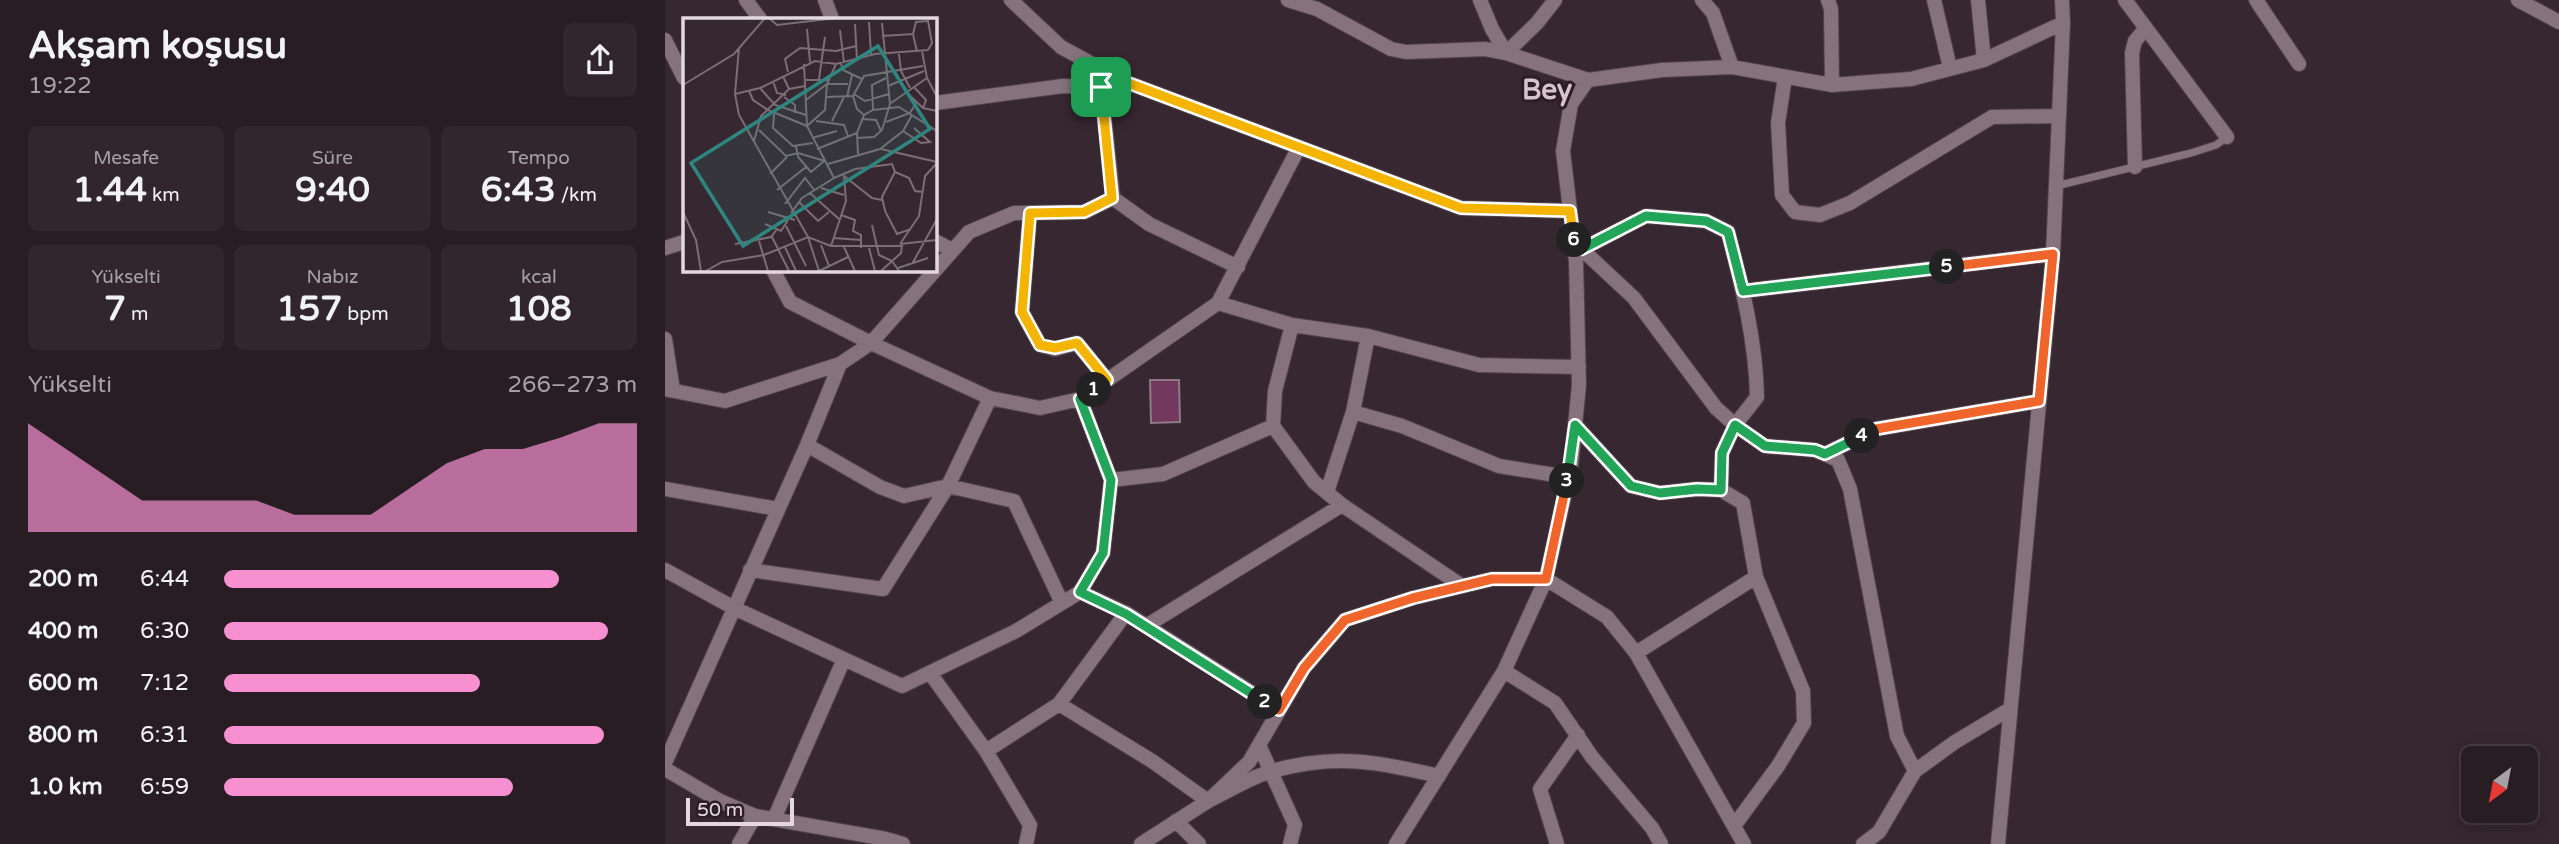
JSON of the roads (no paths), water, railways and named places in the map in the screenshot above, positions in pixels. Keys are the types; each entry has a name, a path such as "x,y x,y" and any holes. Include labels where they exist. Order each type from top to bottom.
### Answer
{"street":[{"path":"746,0 759,18"},
{"path":"825,0 832,18"},
{"path":"1011,0 1061,47 1123,81 1461,208 1570,211"},
{"path":"1287,0 1317,9 1391,49 1406,52 1485,49 1506,52 1588,80 1662,70 1732,67 1832,85 1911,79 1984,60 2063,23"},
{"path":"1480,0 1492,29 1506,52"},
{"path":"1506,52 1537,23 1555,0"},
{"path":"1702,0 1713,13 1732,67"},
{"path":"1828,0 1831,9 1832,85"},
{"path":"1934,0 1950,68"},
{"path":"1978,0 1984,60"},
{"path":"1998,844 2053,254 2062,0"},
{"path":"2125,0 2227,137"},
{"path":"2256,0 2299,64"},
{"path":"2518,0 2559,22"},
{"path":"2135,167 2133,53 2138,37 2146,28"},
{"path":"665,40 683,76"},
{"path":"1785,77 1778,123 1782,195 1795,212 1820,215 1850,203 1992,117 2059,117"},
{"path":"1397,844 1504,671 1546,579 1568,477 1579,367 1578,246 1570,211 1563,151 1571,104 1588,80"},
{"path":"936,103 1063,86 1101,87 1123,81"},
{"path":"1101,87 1112,198 1149,224 1238,267"},
{"path":"773,271 790,302 990,398 1039,408 1080,399 1218,303 1299,147"},
{"path":"936,268 969,232 1014,213 1084,212 1112,198"},
{"path":"1030,213 1022,312 1040,345 1055,348 1077,343 1107,380"},
{"path":"1578,246 1646,216 1706,221 1728,232 1743,291 1756,365 1757,397 1735,425 1722,453 1721,490"},
{"path":"665,248 683,242"},
{"path":"936,242 952,250"},
{"path":"1578,246 1634,298 1716,408 1735,425 1765,446 1815,450 1838,460 1850,489 1897,736 1915,771"},
{"path":"1743,291 2053,254"},
{"path":"665,339 669,390 725,401 840,364 871,343 934,271"},
{"path":"1218,303 1292,325 1367,336 1479,365 1579,367"},
{"path":"1292,325 1275,391 1273,426 1314,482 1342,505 1462,586"},
{"path":"1327,492 1353,412 1367,336"},
{"path":"665,764 807,445 840,364"},
{"path":"750,570 883,589 948,486 990,398"},
{"path":"665,570 734,608 902,686 1016,631 1080,592 1103,553 1111,480 1080,399"},
{"path":"1825,454 1876,429 2039,401"},
{"path":"1353,412 1402,426 1499,466 1568,477"},
{"path":"1575,425 1631,486 1660,493 1697,489 1721,490 1743,503 1756,577 1803,691 1804,723 1778,766 1734,826"},
{"path":"1111,480 1163,474 1273,426"},
{"path":"807,445 880,486 904,496 948,486 1014,502 1062,603"},
{"path":"665,489 778,509"},
{"path":"1146,626 1342,505"},
{"path":"1636,653 1756,577"},
{"path":"1208,801 1249,762 1304,668 1345,620 1413,598 1492,579 1546,579 1607,617 1636,653 1744,844"},
{"path":"1080,592 1126,614 1279,710"},
{"path":"986,751 1059,704 1126,614"},
{"path":"774,819 844,659"},
{"path":"1504,671 1555,703 1592,757 1652,828 1661,844"},
{"path":"930,673 986,751 1030,825 1026,844"},
{"path":"1059,704 1152,761 1208,801"},
{"path":"1863,844 1879,832 1915,771 1955,742 2010,709"},
{"path":"1557,844 1541,789 1577,735"},
{"path":"1259,745 1295,825 1290,844"},
{"path":"1141,844 1208,801 1270,771 1321,760 1375,762 1439,776"},
{"path":"665,769 719,801 755,816 903,844"},
{"path":"739,844 755,816"},
{"path":"1176,821 1199,844"}],"lane":[{"path":"2056,186 2191,153 2216,145 2227,137"}],"district":[{"name":"Bey","path":"1547,89"}]}
